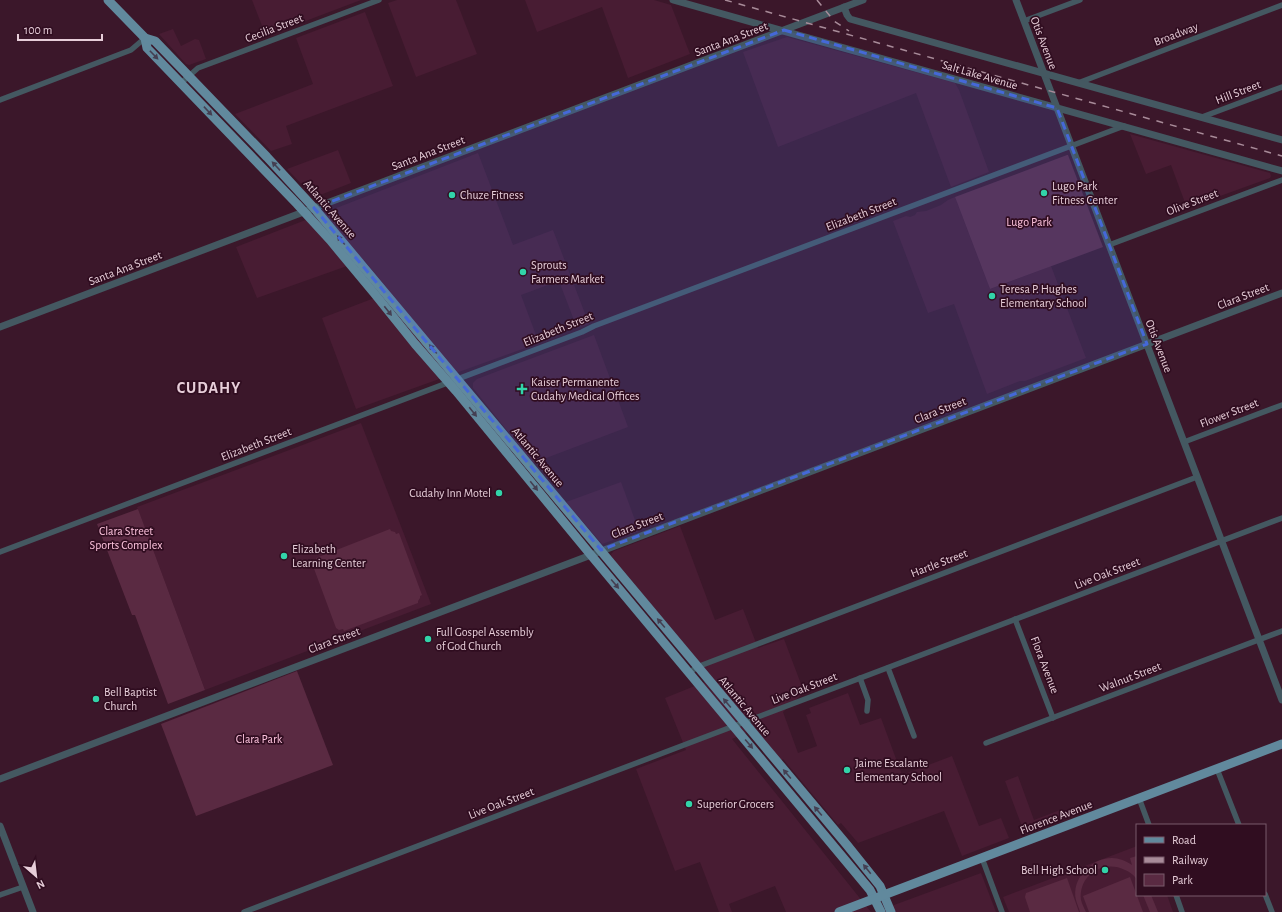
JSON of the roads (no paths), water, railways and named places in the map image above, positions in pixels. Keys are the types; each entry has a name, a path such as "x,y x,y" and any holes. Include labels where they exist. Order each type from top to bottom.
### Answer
{"main road":[{"name":"Atlantic Avenue","path":"108,0 145,38 155,41 314,208 847,845 880,886 890,912"},
{"name":"Atlantic Avenue","path":"145,38 147,48 304,212 374,293 870,890 881,912"},
{"name":"Florence Avenue","path":"839,912 1282,744"}],"street":[{"name":"Cecilia Street","path":"181,83 198,68 379,0"},
{"name":"Salt Lake Avenue","path":"673,0 1282,171"},
{"name":"Santa Ana Street","path":"0,327 863,0"},
{"name":"Otis Avenue","path":"1016,0 1282,700"},
{"path":"1024,21 1080,0"},
{"name":"Broadway","path":"1078,83 1282,5"},
{"name":"Salt Lake Avenue","path":"844,7 847,16 850,19 1282,140"},
{"path":"0,100 131,50 145,38"},
{"name":"Hill Street","path":"1202,118 1282,87"},
{"name":"Elizabeth Street","path":"0,552 1125,126"},
{"name":"Olive Street","path":"1109,245 1282,180"},
{"name":"Clara Street","path":"0,779 1282,292"},
{"name":"Flower Street","path":"1184,442 1282,405"},
{"name":"Hartle Street","path":"689,673 697,667 1197,477"},
{"name":"Live Oak Street","path":"244,912 1282,518"},
{"name":"Flora Avenue","path":"1015,619 1053,718"},
{"name":"Walnut Street","path":"986,743 1282,631"},
{"path":"888,668 914,736"},
{"path":"860,678 868,700 868,711"},
{"path":"1217,769 1239,824"},
{"path":"1139,798 1149,824"},
{"path":"0,826 32,912"},
{"path":"982,858 1002,912"},
{"path":"0,895 23,886"},
{"path":"1176,896 1182,912"},
{"path":"1266,896 1272,912"}],"railway":[{"path":"725,0 1282,156"},
{"path":"817,0 834,21 849,31"}],"place":[{"name":"Lugo Park Fitness Center","path":"1044,193"},
{"name":"Chuze Fitness","path":"452,195"},
{"name":"Sprouts Farmers Market","path":"523,272"},
{"name":"Teresa P. Hughes Elementary School","path":"992,296"},
{"name":"Kaiser Permanente Cudahy Medical Offices","path":"522,389"},
{"name":"Cudahy Inn Motel","path":"499,493"},
{"name":"Elizabeth Learning Center","path":"284,556"},
{"name":"Full Gospel Assembly of God Church","path":"428,639"},
{"name":"Bell Baptist Church","path":"96,699"},
{"name":"Jaime Escalante Elementary School","path":"847,770"},
{"name":"Superior Grocers","path":"689,804"},
{"name":"Bell High School","path":"1105,870"}],"district":[{"name":"CUDAHY","path":"209,387"}],"park label":[{"name":"Lugo Park","path":"1029,222"},
{"name":"Clara Street Sports Complex","path":"126,538"},
{"name":"Clara Park","path":"259,739"}]}
